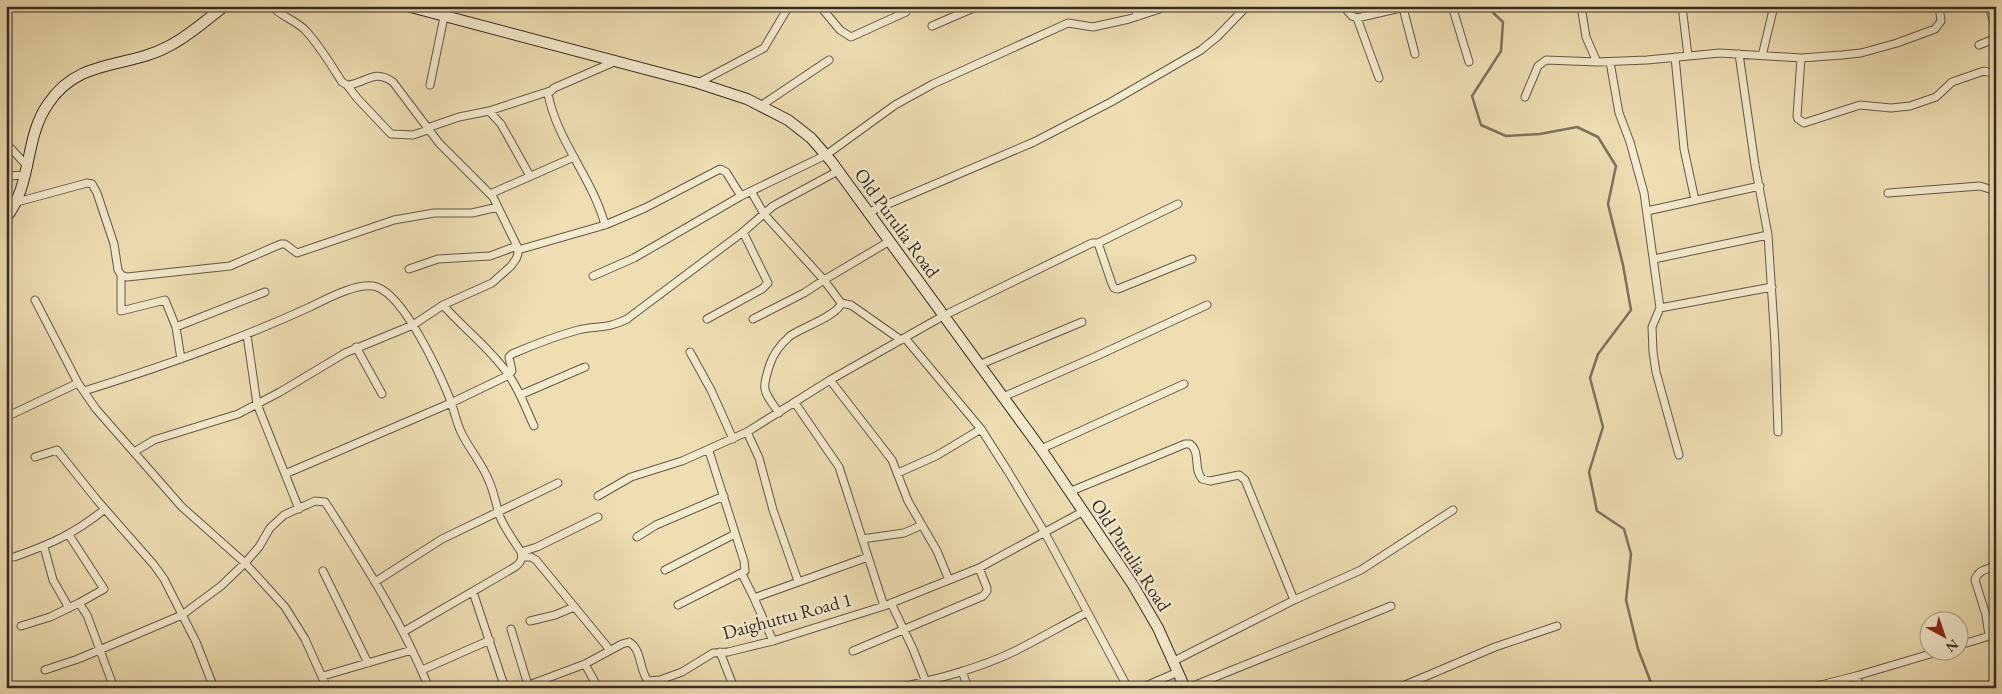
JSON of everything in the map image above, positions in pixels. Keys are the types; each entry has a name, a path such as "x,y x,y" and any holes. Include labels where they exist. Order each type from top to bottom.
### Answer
{"main road":[{"path":"6,218 17,202 27,171 37,126 46,105 57,91 68,81 83,74 110,64 150,54 169,46 226,6"},
{"name":"Old Purulia Road","path":"415,7 698,84 762,105 788,120 811,138 838,171 1041,449 1133,585 1158,628 1187,688"}],"street":[{"path":"272,6 276,11 294,20 307,32 342,82 347,85 356,98 391,134 413,135 459,117 489,111 550,91 614,62"},
{"path":"698,84 764,48 789,6"},
{"path":"820,6 840,30 850,37 906,12"},
{"path":"932,26 978,6"},
{"path":"1133,6 1138,16"},
{"path":"593,276 634,258 741,196 826,155 911,95 1062,25 1068,23 1093,27 1169,6"},
{"path":"868,213 1034,142 1111,102 1200,50 1218,37 1247,6"},
{"path":"1343,6 1352,16 1357,18 1391,8 1406,7 1415,54"},
{"path":"1452,6 1469,62"},
{"path":"1581,6 1586,37 1598,62"},
{"path":"1682,6 1688,56"},
{"path":"1762,56 1774,6"},
{"path":"1525,97 1538,66 1546,60 1610,62 1720,53 1801,58 1861,53 1897,43 1935,29 1941,21 1939,6"},
{"path":"1989,6 1996,31"},
{"path":"430,85 444,16"},
{"path":"1357,18 1379,78"},
{"path":"1979,45 1996,38"},
{"path":"1739,54 1755,165 1768,236 1778,432"},
{"path":"1676,57 1684,149 1696,200"},
{"path":"1801,58 1797,116 1798,119 1804,122 1860,105 1891,108 1910,106 1936,97 1952,82 1984,71 1996,74"},
{"path":"762,105 829,60"},
{"path":"1610,62 1619,113 1638,168 1646,211 1660,308 1652,327 1653,352 1656,372 1679,455"},
{"path":"134,452 154,440 221,420 257,404 356,348 412,325 443,305 499,279 516,259 517,248 490,194 439,143 392,82 387,78 373,76 347,85"},
{"path":"550,91 549,98 559,128 597,199 606,224"},
{"path":"489,111 501,124 530,176"},
{"path":"6,143 27,171 6,176"},
{"path":"490,194 574,157"},
{"path":"409,269 438,259 490,256 606,224 645,208 720,169 726,172 741,196"},
{"path":"285,474 451,403 509,375 512,371 508,358 512,354 579,330 616,325 744,232 787,197 838,171"},
{"path":"17,202 87,183 92,184 97,193 115,248 118,270 122,275 122,312 165,300 176,326 182,360"},
{"path":"1646,211 1760,186"},
{"path":"1888,193 1980,186 1996,191"},
{"path":"751,191 764,214 824,280 841,303 851,305 902,340 905,338"},
{"path":"598,496 631,477 709,451 747,432 830,380 943,316 1092,243 1098,243 1178,204"},
{"path":"122,275 138,276 230,266 281,244 285,244 297,253 367,229 420,215 472,213 498,207"},
{"path":"707,319 762,289 768,283 744,232"},
{"path":"1654,259 1768,236"},
{"path":"753,319 804,293 888,242"},
{"path":"1098,243 1112,284 1118,289 1192,259"},
{"path":"84,391 182,360 246,335 332,296 369,286 378,288 398,302 412,325 451,403 457,424 489,480 503,523 522,555 536,560 610,650"},
{"path":"1660,308 1772,287"},
{"path":"176,326 265,292"},
{"path":"34,300 78,383 96,409 182,507 265,583 293,618 305,639 327,688"},
{"path":"779,413 765,394 763,387 773,356 779,346 790,337 837,311 841,303"},
{"path":"443,305 461,325 484,345 509,375 534,426"},
{"path":"1003,396 1099,355 1207,305"},
{"path":"979,365 1082,322"},
{"path":"246,335 257,404 299,508"},
{"path":"905,338 981,429 1045,532 1128,688"},
{"path":"356,348 382,394"},
{"path":"690,352 712,390 733,439"},
{"path":"520,395 585,366"},
{"path":"830,380 884,447 898,473 908,501 937,551 949,580"},
{"path":"6,417 78,383"},
{"path":"1041,449 1184,384"},
{"path":"795,403 839,467 884,606"},
{"path":"898,473 936,456 981,429"},
{"path":"747,432 759,458 773,510 798,581"},
{"path":"1069,492 1185,444 1190,444 1196,451 1198,472 1202,479 1210,481 1239,475 1245,480 1294,600"},
{"path":"35,457 57,450 105,509 154,564 164,579 196,642 214,688"},
{"path":"678,605 742,574 746,566 709,451"},
{"path":"375,582 442,539 558,484"},
{"path":"637,537 656,525 724,496"},
{"path":"45,670 182,615 221,586 245,563 275,522 284,515 315,501 324,502 375,582 403,632 429,688"},
{"path":"14,556 69,535 82,528 105,509"},
{"path":"1174,661 1294,600 1361,570 1453,510"},
{"name":"Daighuttu Road 1","path":"524,686 585,664 629,642 633,645 644,676 648,681 653,682 682,672 706,656 773,641 884,606 979,568 1082,512"},
{"path":"403,632 515,567 520,562 522,555 598,517"},
{"path":"862,538 896,535 922,525"},
{"path":"665,570 735,534"},
{"path":"21,626 50,617 104,589 69,535"},
{"path":"44,546 53,580 69,608"},
{"path":"754,598 868,557"},
{"path":"1970,642 1993,635 1975,580 1978,574 1984,570 1996,566"},
{"path":"853,651 983,596 987,588 979,568"},
{"path":"323,570 368,663"},
{"path":"742,574 773,641"},
{"path":"473,592 505,688"},
{"path":"892,602 926,682"},
{"path":"79,603 87,615 114,688"},
{"path":"1187,688 1391,606"},
{"path":"530,621 555,615 574,607"},
{"path":"897,688 926,682 982,665 1015,651 1086,612"},
{"path":"1398,688 1495,647 1557,626"},
{"path":"511,629 524,686"},
{"path":"422,670 490,640"},
{"path":"322,676 412,650"},
{"path":"720,652 732,687"},
{"path":"1808,688 1920,657"},
{"path":"585,664 598,688"},
{"path":"962,671 968,688"},
{"path":"1141,688 1178,672"},
{"path":"1856,676 1861,688"}],"waterway":[{"path":"1486,6 1503,22 1501,51 1472,96 1481,125 1506,136 1540,134 1577,127 1598,137 1616,166 1608,204 1623,265 1631,310 1598,354 1590,378 1603,427 1589,472 1597,511 1624,529 1631,554 1626,600 1638,649 1653,688"}]}
